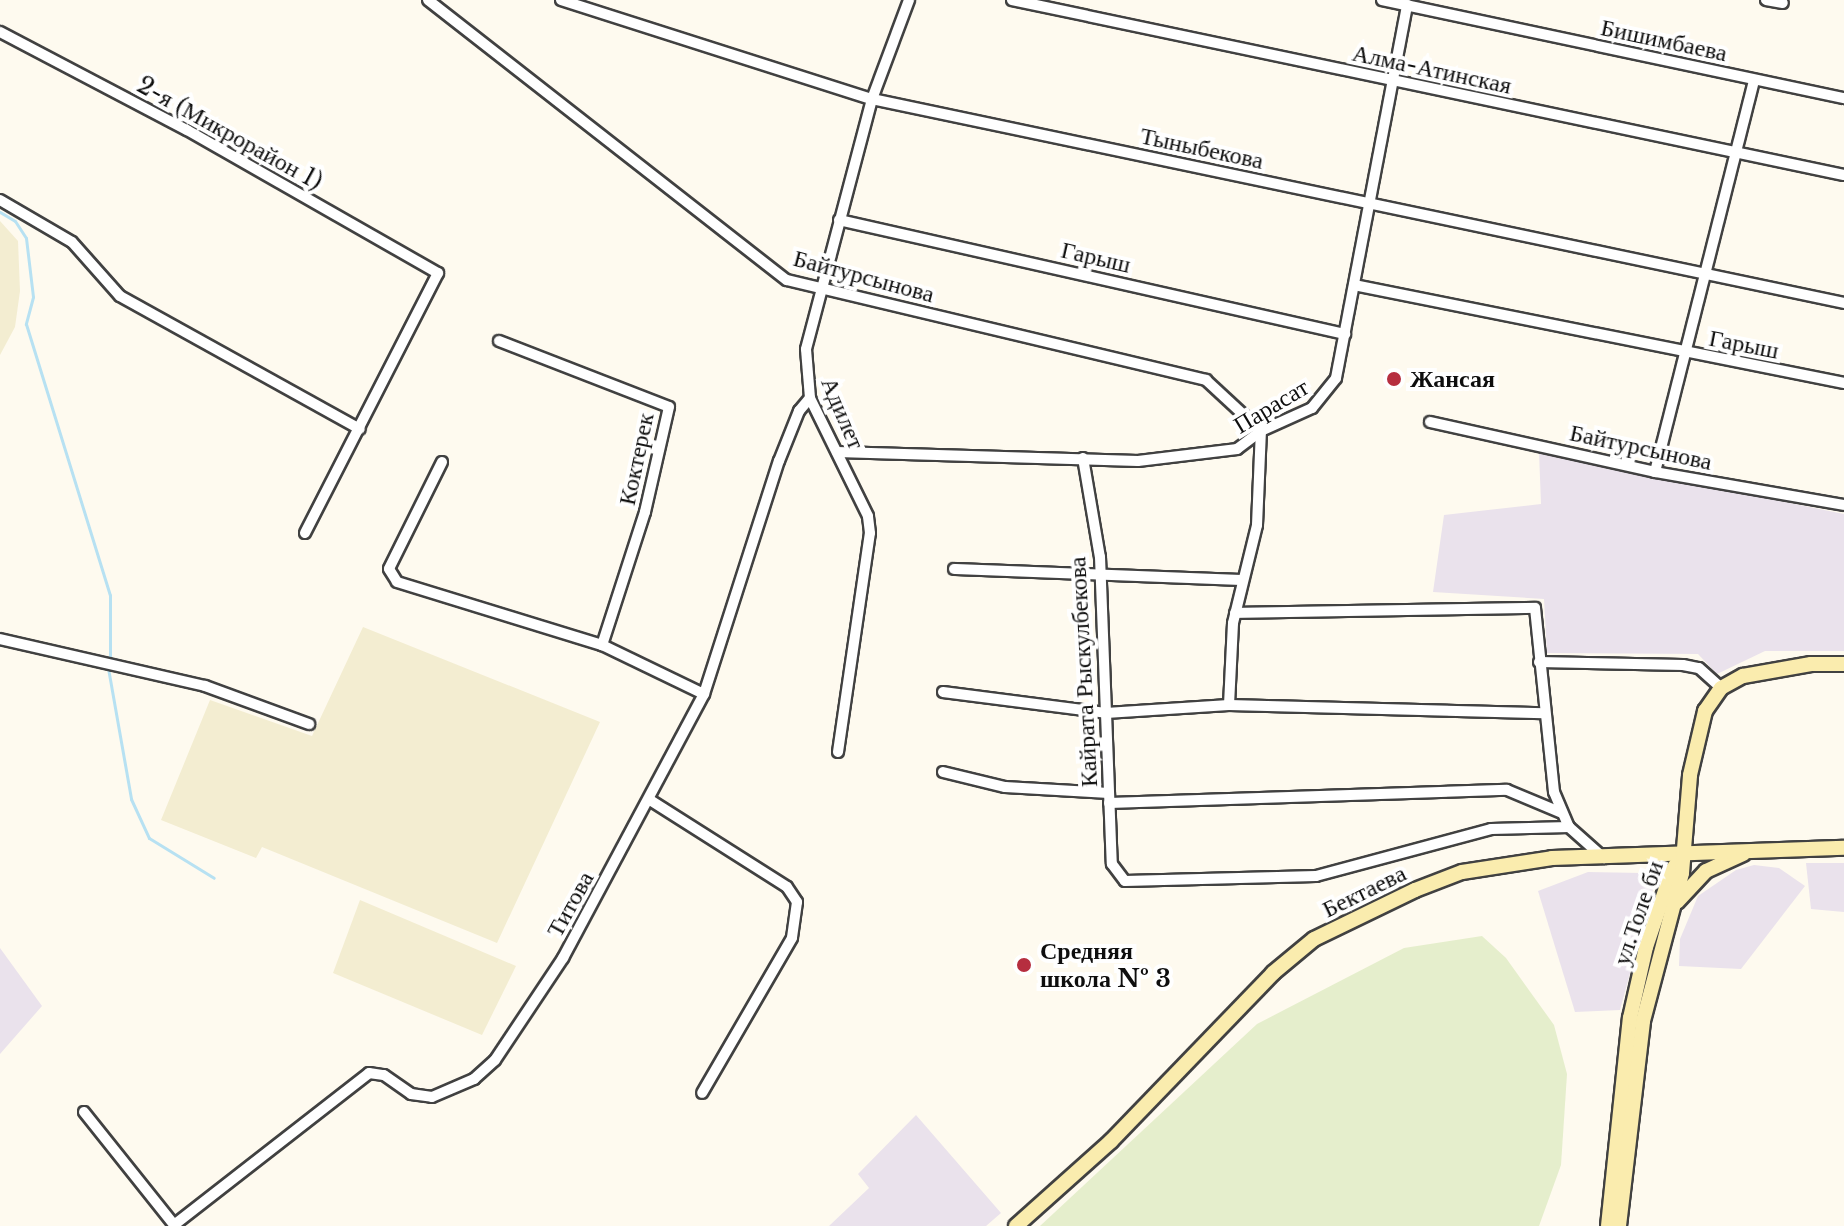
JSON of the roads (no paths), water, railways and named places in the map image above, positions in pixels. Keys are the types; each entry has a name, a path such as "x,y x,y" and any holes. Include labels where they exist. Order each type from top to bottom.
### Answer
{"main road":[{"path":"1685,851 1697,737 1705,711 1721,688 1773,669 1844,664"},
{"path":"1670,912 1706,871 1762,848"},
{"name":"Бектаева","path":"1016,1226 1111,1141 1273,973 1314,939 1462,872 1552,858 1604,858 1762,848 1844,848"},
{"name":"ул.Толе би","path":"1608,1226 1630,1018 1667,884 1685,851"},
{"name":"ул.Толе би","path":"1619,1226 1643,1021 1685,851"},
{"path":"1645,856 1667,884"}],"street":[{"name":"Байтурсынова","path":"428,0 768,269 822,289 1206,380 1261,431"},
{"name":"Тыныбекова","path":"561,0 872,99 1702,276 1844,303"},
{"name":"Адилет","path":"838,752 870,533 868,516 810,398 806,349 872,99 909,0"},
{"name":"Алма-Атинская","path":"1012,0 1844,175"},
{"name":"Бишимбаева","path":"1382,0 1844,98"},
{"path":"1766,0 1783,3"},
{"name":"Парасат","path":"837,452 1138,461 1237,449 1261,431 1295,418 1328,394 1345,334 1407,5"},
{"name":"2-я (Микрорайон 1)","path":"0,32 187,130 438,273 360,429"},
{"path":"1655,472 1702,276 1754,80"},
{"path":"0,200 72,242 120,296 360,429 305,533"},
{"name":"Гарыш","path":"839,220 1345,334"},
{"name":"Гарыш","path":"1354,285 1844,383"},
{"name":"Коктерек","path":"499,341 669,407 645,512 602,645"},
{"name":"Титова","path":"175,1226 369,1073 384,1075 411,1094 432,1097 480,1075 563,958 704,694 779,461 799,411 810,398"},
{"name":"Байтурсынова","path":"1430,422 1655,472 1844,505"},
{"path":"1229,705 1235,613 1257,525 1261,431"},
{"name":"Кайрата Рыскулбекова","path":"1083,458 1100,575 1112,864 1125,881 1316,876 1491,829 1569,827"},
{"path":"442,462 389,569 397,582 602,645 704,694"},
{"path":"954,569 1243,580"},
{"path":"1235,613 1535,608 1554,792 1569,827 1604,858"},
{"path":"0,639 205,686 309,724"},
{"path":"1539,662 1683,665 1699,668 1721,688"},
{"path":"943,692 1106,713 1229,705 1544,713"},
{"path":"943,772 1005,787 1109,798 1507,790 1562,813"},
{"path":"650,800 787,887 797,902 792,938 702,1093"},
{"path":"84,1112 175,1226"}],"waterway":[{"path":"0,212 15,221 26,238 33,297 26,324 110,595 110,661"},
{"path":"108,668 131,799 149,838 214,878"}],"place":[{"name":"Жансая","path":"1394,379"},
{"name":"Средняя школа № 3","path":"1024,965"}]}
